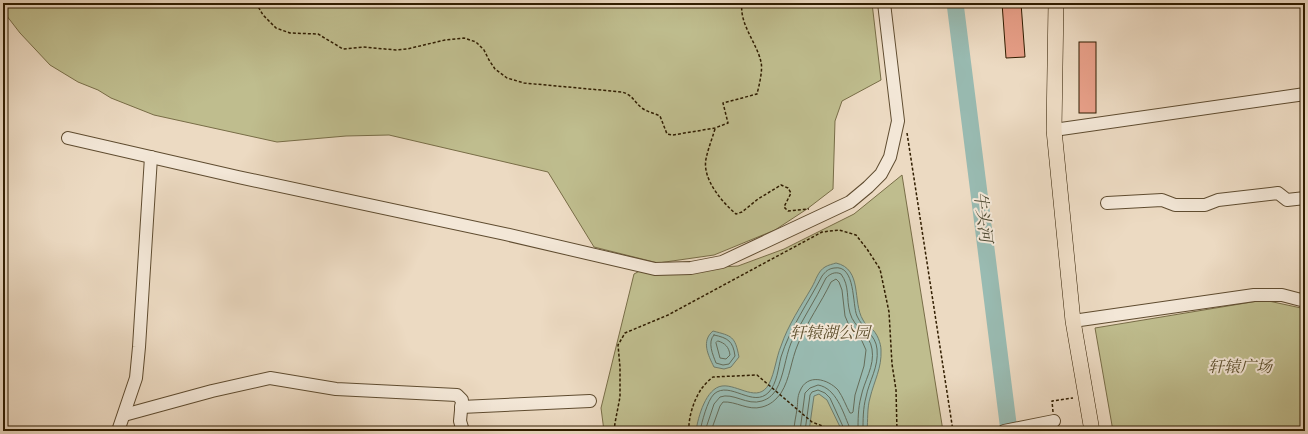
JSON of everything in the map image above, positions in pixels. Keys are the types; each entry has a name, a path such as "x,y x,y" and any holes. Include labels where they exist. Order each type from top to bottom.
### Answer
{"main road":[{"path":"1056,3 1054,130 1073,321 1092,431"}],"street":[{"path":"68,138 505,234 655,269 691,268 722,262 850,202 881,174 890,157 898,121 884,3"},
{"path":"1054,130 1305,94"},
{"path":"118,431 130,391 136,378 152,157"},
{"path":"1107,202 1162,200 1175,205 1206,205 1218,200 1278,193 1287,200 1305,198"},
{"path":"1073,321 1254,295 1282,295 1305,301"},
{"path":"124,415 212,391 270,378 336,389 457,395 462,400 460,421 463,431"},
{"path":"461,407 590,401"},
{"path":"1004,431 1049,422"}],"path":[{"path":"256,3 263,15 276,28 290,33 318,34 343,49 363,47 396,50 407,49 445,40 464,38 476,42 484,50 495,69 507,78 524,83 622,92 628,94 647,112 654,112 660,116 667,134 673,135 715,128 728,123 723,103 757,94 762,64 746,26 741,9 742,3"},
{"path":"898,121 906,126 953,431"},
{"path":"715,128 706,158 707,173 719,197 730,209 736,214 742,212 758,199 781,185 788,188 790,193 784,207 788,211 817,208 819,216"},
{"path":"614,431 620,396 618,345 625,333 668,315 822,232 839,230 856,235 868,249 880,269 889,312 892,364 896,390 897,431"},
{"path":"689,431 688,423 693,406 701,388 713,377 757,375 764,383 812,422 825,427 828,431"},
{"path":"1049,422 1052,402 1086,396"}],"green space":[{"path":"3,3 872,3 881,80 842,101 835,121 833,189 807,209 775,230 714,255 658,263 594,247 548,172 389,135 346,136 277,142 154,115 111,98 98,90 78,82 50,65 20,33 3,11"},
{"name":"轩辕湖公园","path":"902,175 943,431 604,431 601,408 634,274 649,266 669,270 738,266 784,249 854,214"},
{"name":"轩辕广场","path":"1264,300 1305,310 1305,431 1113,431 1095,328"}],"water":[{"path":"836,263 844,266 854,279 860,313 865,323 875,333 880,344 881,357 869,402 867,431 842,431 827,400 819,394 814,396 809,431 696,431 701,411 707,397 716,388 728,386 754,393 764,390 769,384 787,331 817,276 825,267"},
{"path":"713,331 729,336 736,345 739,357 731,367 724,369 714,367 706,344 709,335"}],"building":[{"path":"1002,3 1021,3 1025,57 1006,58"},
{"path":"1079,42 1096,42 1096,113 1079,113"}],"waterway":[{"name":"牛头河","path":"955,3 1009,431"}]}
